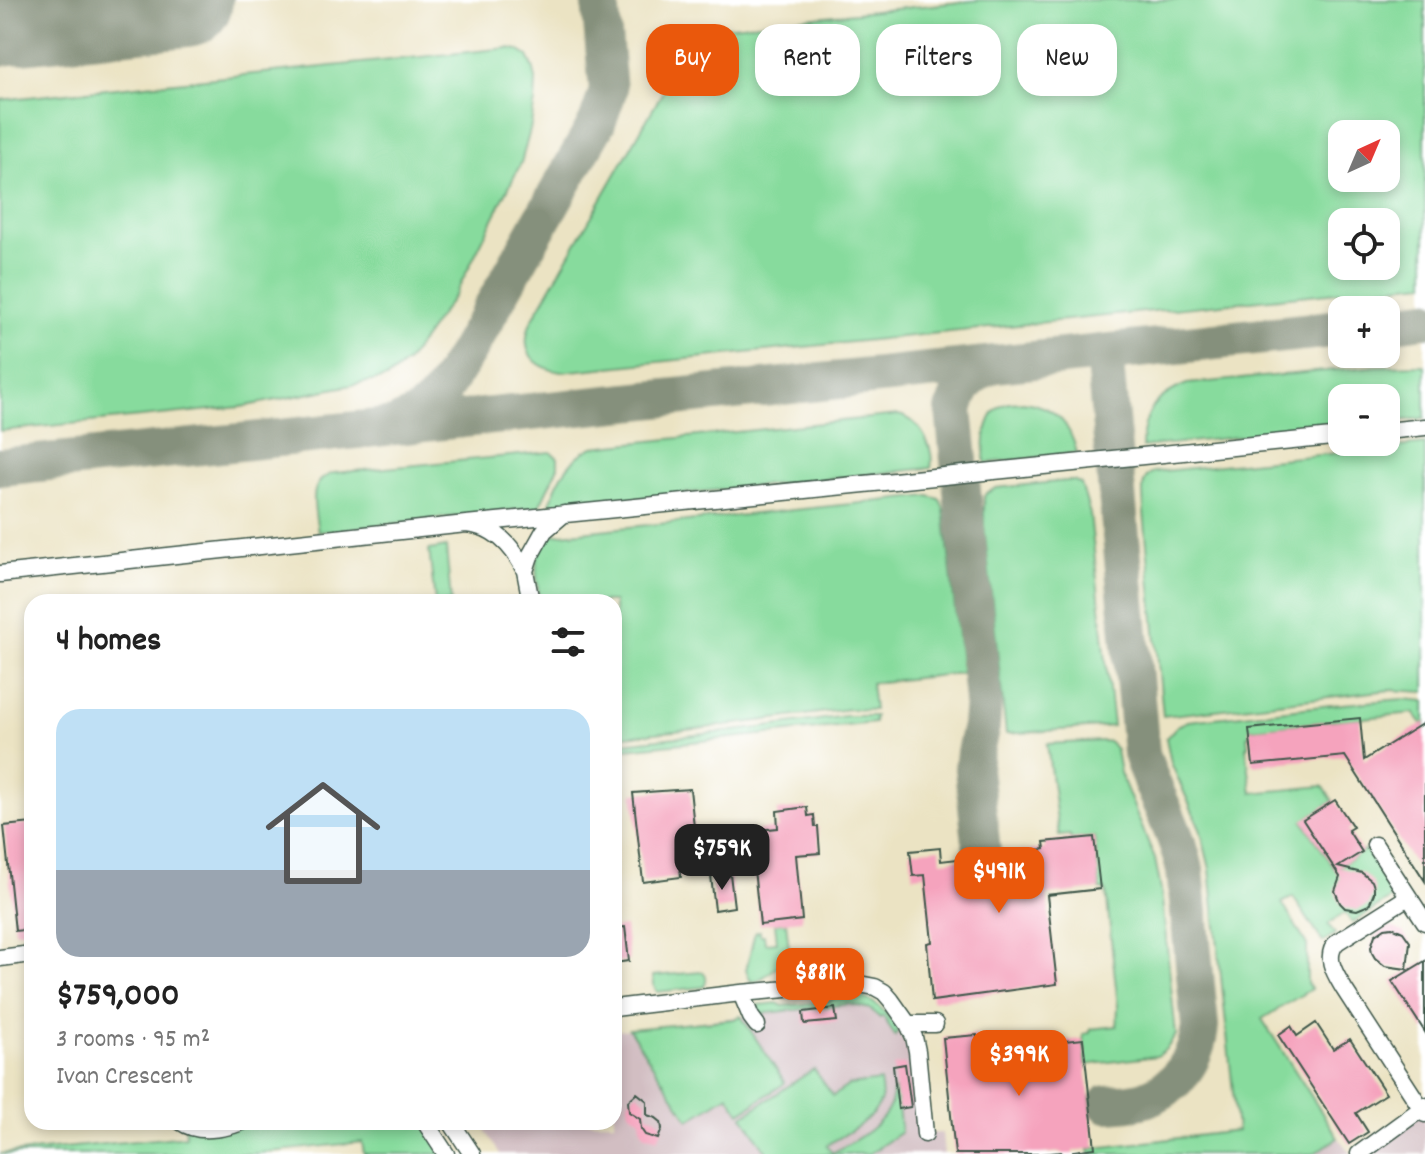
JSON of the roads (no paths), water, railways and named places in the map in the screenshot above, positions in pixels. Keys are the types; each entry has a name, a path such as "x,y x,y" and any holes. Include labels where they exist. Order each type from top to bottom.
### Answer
{"street":[{"path":"1400,430 1425,427"},
{"path":"0,574 568,513 1328,437"},
{"path":"525,571 539,539 552,523 568,513"},
{"path":"466,524 482,526 504,540 515,552 525,571 529,594"},
{"path":"1375,845 1425,922"},
{"path":"1359,1154 1424,1110 1344,989 1334,970 1332,948 1408,897"},
{"path":"0,958 24,955"},
{"path":"622,1007 854,983 884,992 908,1024 917,1051 925,1134"},
{"path":"741,993 757,1025"},
{"path":"908,1024 935,1024"},
{"path":"430,1130 446,1154"},
{"path":"456,1130 472,1154"}]}
